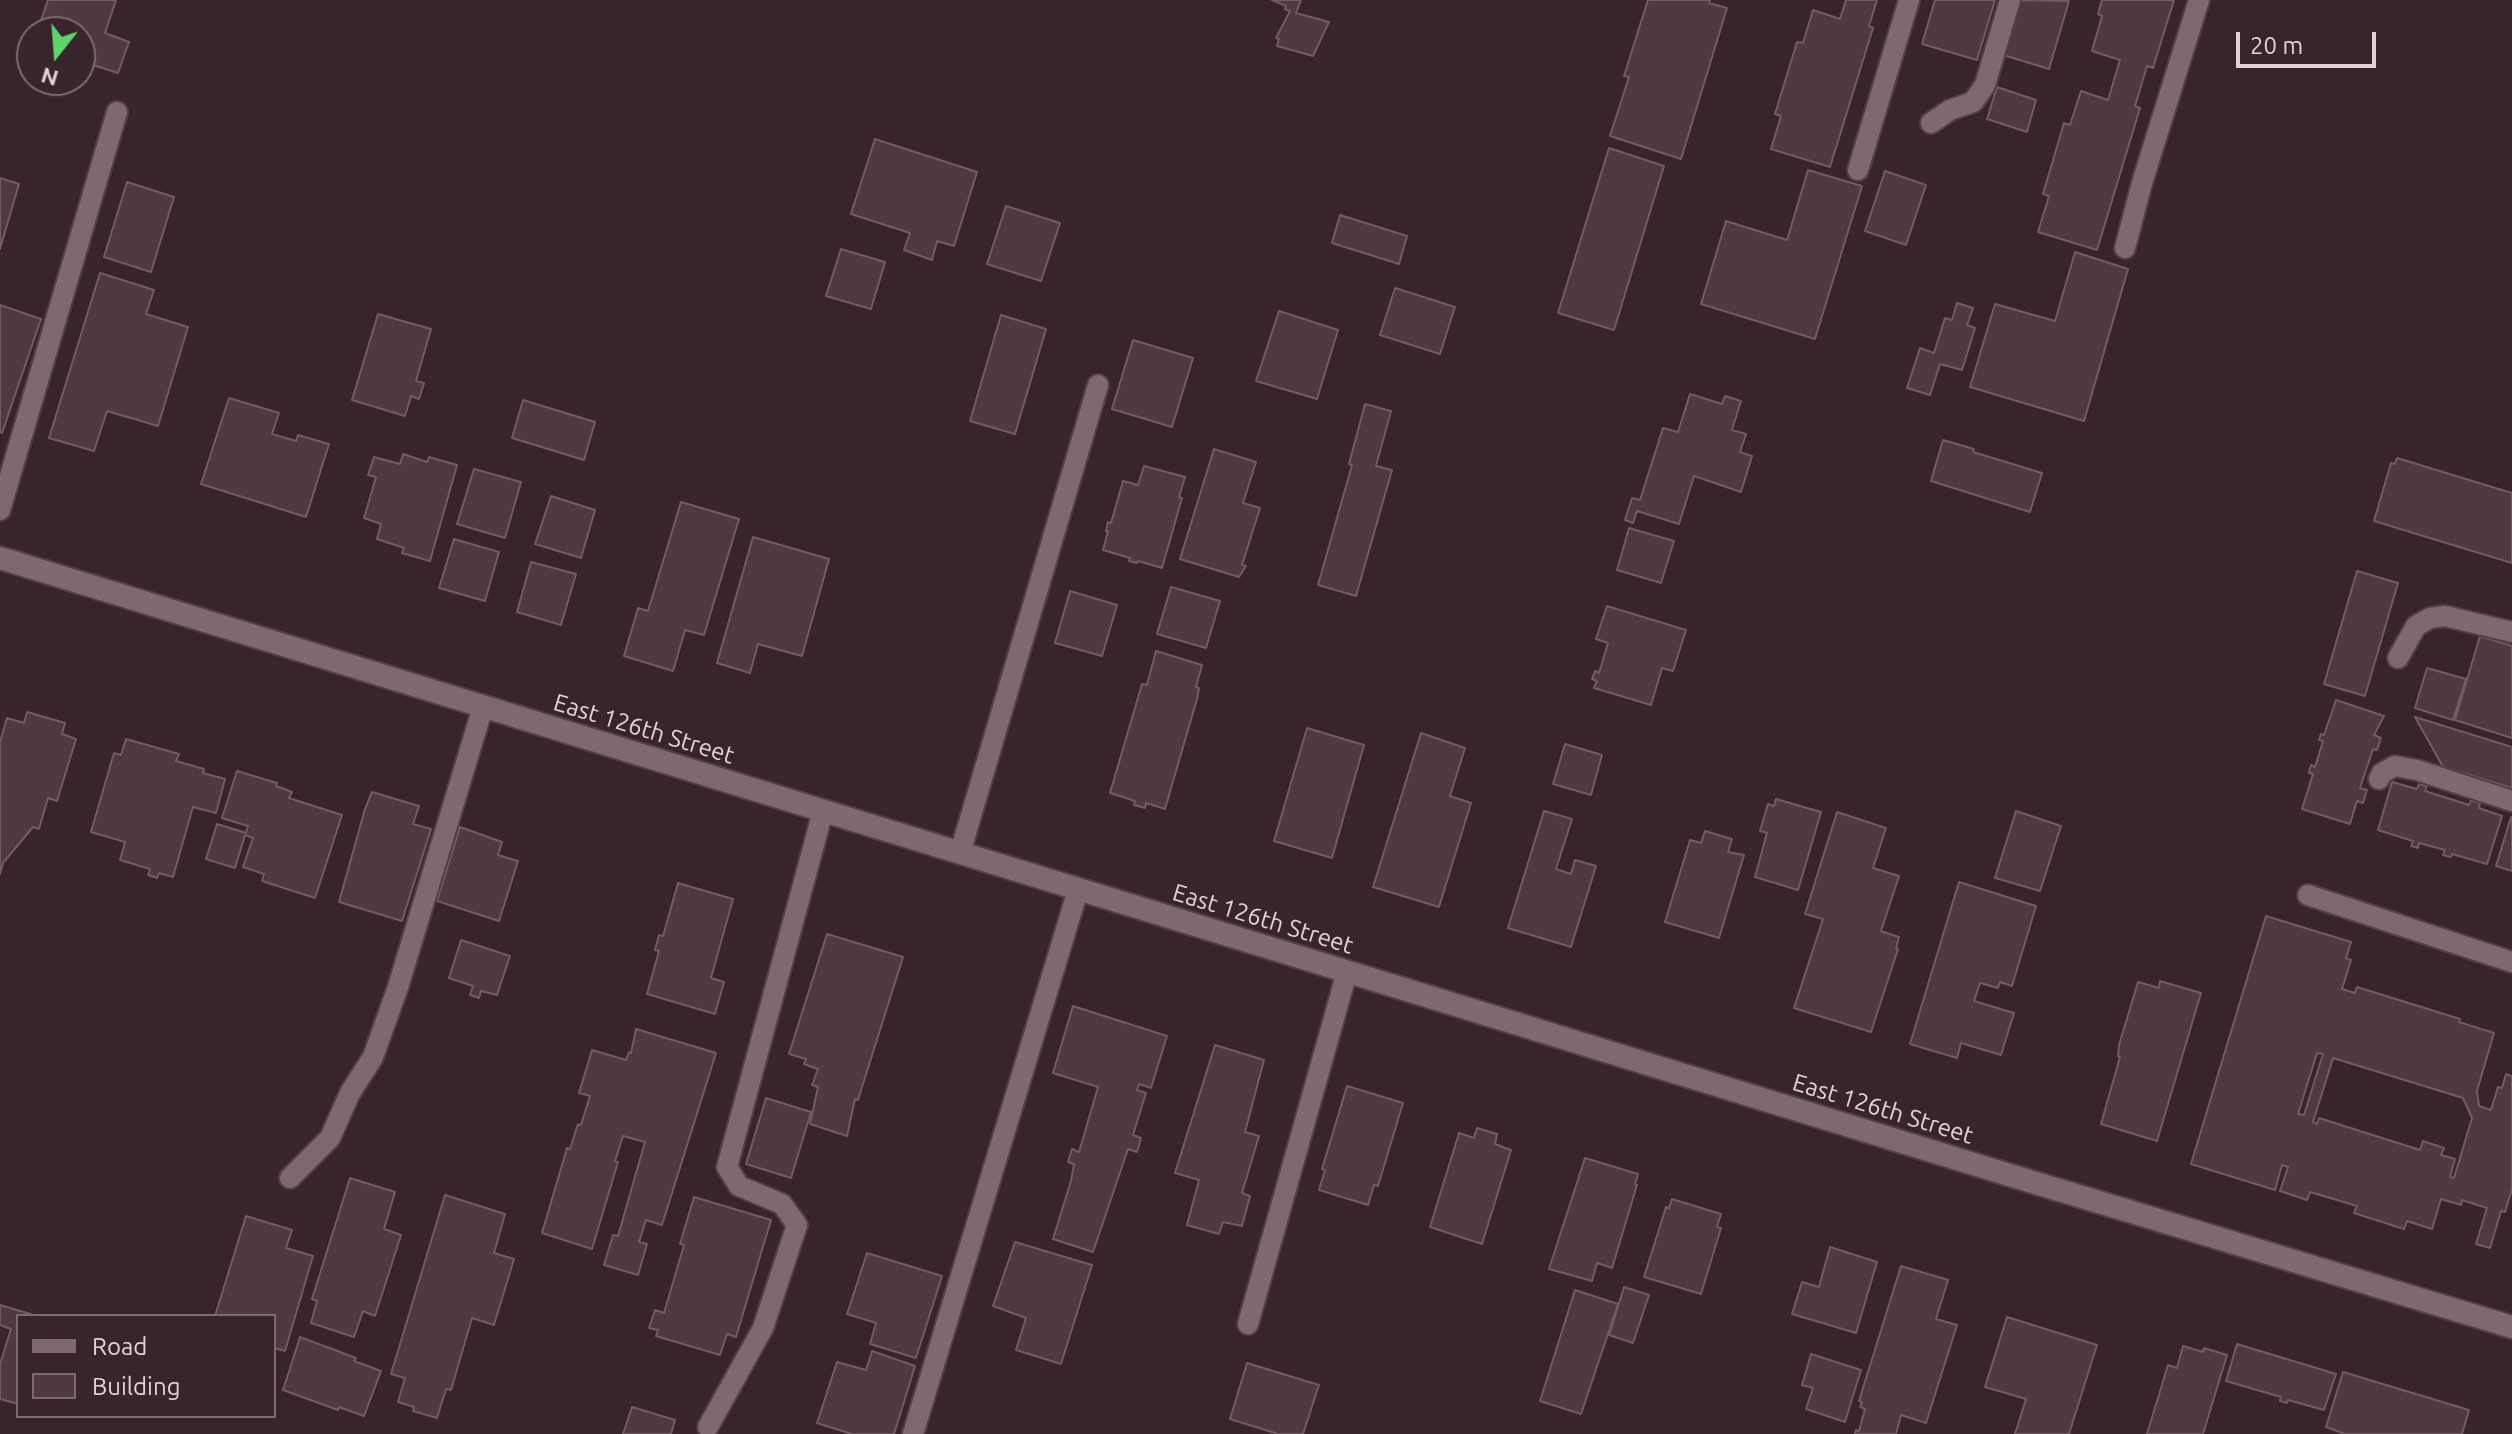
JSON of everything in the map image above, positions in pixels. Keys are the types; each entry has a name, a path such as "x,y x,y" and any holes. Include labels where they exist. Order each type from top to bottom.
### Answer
{"street":[{"name":"East 126th Street","path":"0,558 2512,1327"}],"lane":[{"path":"1858,170 1909,0"},
{"path":"1931,123 1950,110 1973,102 1985,85 2010,0"},
{"path":"2125,248 2199,0"},
{"path":"0,510 117,112"},
{"path":"960,853 1098,385"},
{"path":"2398,658 2416,626 2430,618 2445,616 2512,632"},
{"path":"290,1178 330,1138 350,1093 373,1057 398,987 483,707"},
{"path":"2379,779 2382,773 2395,766 2417,770 2512,801"},
{"path":"708,1427 763,1328 797,1225 782,1204 739,1186 727,1167 823,811"},
{"path":"913,1434 1078,890"},
{"path":"2308,895 2512,962"},
{"path":"1248,1324 1347,972"}],"building":[{"path":"48,0 116,0 105,33 129,42 118,73 96,66 96,16 42,16"},
{"path":"1272,0 1301,0 1296,13 1329,22 1313,56 1277,46 1279,39 1276,38 1290,11"},
{"path":"1648,0 1710,0 1709,3 1727,8 1681,159 1610,136 1629,77 1624,76"},
{"path":"1846,0 1877,0 1869,26 1873,28 1830,167 1771,149 1781,116 1775,114 1797,42 1803,43 1813,10 1840,19"},
{"path":"1935,0 1995,0 1977,60 1922,44"},
{"path":"2016,0 2069,1 2049,69 2000,54"},
{"path":"2102,0 2174,0 2153,68 2147,66 2135,106 2140,108 2097,250 2038,232 2049,196 2043,194 2064,123 2070,125 2081,91 2108,100 2120,60 2092,51 2102,16 2098,14"},
{"path":"1997,87 2036,100 2027,132 1987,119"},
{"path":"875,139 977,172 954,246 937,241 932,260 904,250 910,233 851,214"},
{"path":"1609,148 1664,166 1614,330 1558,313"},
{"path":"1808,170 1862,186 1815,339 1701,304 1726,221 1787,240"},
{"path":"1885,171 1926,185 1906,245 1865,231"},
{"path":"0,178 19,184 0,249"},
{"path":"127,182 174,197 151,272 104,257"},
{"path":"1006,206 1060,223 1041,281 987,264"},
{"path":"1340,215 1407,236 1399,264 1332,243"},
{"path":"841,249 885,262 871,309 826,296"},
{"path":"2075,252 2128,269 2084,421 1970,387 1995,304 2055,321"},
{"path":"100,273 154,290 146,314 188,327 158,426 107,411 94,451 49,438"},
{"path":"1395,288 1455,307 1440,354 1380,335"},
{"path":"1957,303 1973,308 1967,325 1975,328 1962,370 1940,364 1930,395 1907,388 1920,348 1934,353 1945,318 1952,320"},
{"path":"0,305 41,319 2,433 0,432"},
{"path":"1279,311 1338,330 1317,399 1256,381"},
{"path":"378,314 431,329 416,381 424,383 419,399 411,396 405,416 352,400"},
{"path":"1001,315 1046,329 1015,434 970,421"},
{"path":"1133,340 1193,358 1172,427 1112,409"},
{"path":"1690,394 1722,404 1725,396 1741,401 1732,430 1746,434 1740,452 1752,456 1741,492 1694,476 1679,524 1637,511 1633,523 1625,520 1632,498 1640,500 1663,428 1678,432"},
{"path":"229,398 279,413 272,434 296,441 298,435 329,444 306,517 201,484"},
{"path":"523,400 595,422 584,460 512,438"},
{"path":"1365,404 1391,411 1376,466 1392,470 1356,596 1318,585 1352,465 1349,464"},
{"path":"1943,440 2042,473 2030,512 1931,481"},
{"path":"1214,449 1256,462 1243,503 1260,508 1242,565 1246,566 1239,577 1180,559"},
{"path":"403,454 427,462 429,457 457,465 430,561 402,553 404,548 377,539 381,524 364,518 376,477 368,475 374,457 400,464"},
{"path":"2397,458 2512,493 2512,563 2374,521 2391,463 2395,464"},
{"path":"1144,466 1185,477 1162,568 1129,561 1130,558 1103,550 1108,522 1111,523 1123,481 1138,485"},
{"path":"474,469 521,482 505,538 457,524"},
{"path":"551,496 595,510 581,558 535,544"},
{"path":"681,502 739,519 704,635 685,630 673,671 624,656 638,608 648,611"},
{"path":"1629,528 1674,541 1661,583 1617,570"},
{"path":"753,537 829,559 802,656 758,644 750,673 717,663"},
{"path":"454,539 499,552 485,601 439,588"},
{"path":"531,562 576,574 561,625 517,612"},
{"path":"2357,571 2398,583 2365,696 2324,684"},
{"path":"1171,587 1220,601 1206,648 1157,634"},
{"path":"1070,591 1117,605 1102,656 1055,643"},
{"path":"1607,606 1686,630 1673,671 1662,668 1651,705 1594,688 1597,681 1592,679 1595,671 1599,673 1608,643 1596,639"},
{"path":"2480,636 2512,646 2512,738 2455,720"},
{"path":"1156,651 1202,665 1196,687 1199,688 1197,699 1165,809 1146,803 1145,808 1134,805 1135,801 1110,793 1142,684 1147,685"},
{"path":"2427,668 2466,679 2453,720 2415,708"},
{"path":"2336,700 2384,716 2374,735 2381,738 2377,750 2373,749 2360,788 2367,790 2363,803 2357,801 2350,824 2302,809 2313,774 2309,773 2311,765 2315,767 2323,741 2319,740 2321,734 2324,735"},
{"path":"27,712 65,723 62,734 76,739 57,801 48,798 39,829 33,827 3,863 0,874 0,742 7,718 24,723"},
{"path":"2415,717 2512,747 2512,788 2443,767"},
{"path":"1307,728 1364,745 1332,858 1274,841"},
{"path":"1421,733 1465,748 1450,796 1471,803 1439,907 1373,887"},
{"path":"126,739 179,754 176,761 225,779 216,813 193,807 173,877 159,873 157,878 148,875 150,869 120,860 125,842 91,832 114,753 121,755"},
{"path":"1565,744 1602,755 1591,795 1553,784"},
{"path":"237,771 277,783 276,786 292,792 289,798 342,815 315,898 262,881 264,874 243,867 253,838 245,835 235,868 206,859 217,824 246,833 248,826 222,818"},
{"path":"2392,782 2417,789 2419,784 2427,786 2425,791 2469,805 2471,800 2480,803 2479,808 2502,816 2487,864 2452,854 2451,857 2443,855 2445,850 2419,843 2418,848 2411,846 2413,841 2378,830"},
{"path":"372,792 419,806 413,824 431,829 402,921 339,902"},
{"path":"1776,799 1821,812 1798,890 1755,877 1767,833 1760,831 1768,804 1774,806"},
{"path":"1544,811 1572,819 1556,869 1571,874 1575,860 1596,866 1571,947 1508,928"},
{"path":"2016,811 2061,826 2040,891 1995,878"},
{"path":"1837,812 1886,828 1873,868 1899,876 1881,931 1899,937 1898,949 1871,1032 1794,1008 1823,919 1805,914"},
{"path":"2512,817 2512,871 2496,866"},
{"path":"460,827 502,842 498,855 518,861 499,921 437,901"},
{"path":"1705,831 1732,839 1728,852 1744,855 1719,938 1665,922 1690,840 1701,843"},
{"path":"1959,882 2036,906 2012,986 2000,982 1998,988 1980,983 1974,1001 2014,1013 2001,1055 1961,1043 1957,1058 1910,1044"},
{"path":"678,883 733,899 711,978 724,982 715,1014 647,994 659,951 655,950 659,935 663,936"},
{"path":"2266,916 2351,942 2346,958 2351,960 2342,989 2355,993 2357,987 2460,1019 2459,1022 2494,1033 2477,1091 2479,1106 2491,1110 2506,1074 2512,1076 2512,1189 2505,1212 2501,1211 2490,1248 2476,1244 2487,1208 2462,1200 2461,1205 2441,1199 2432,1229 2407,1221 2404,1229 2354,1213 2357,1206 2310,1192 2307,1200 2280,1191 2288,1167 2282,1165 2275,1190 2191,1164","holes":["2317,1053 2323,1054 2304,1115 2298,1114","2333,1058 2463,1098 2472,1118 2454,1178 2450,1177 2455,1159 2441,1155 2444,1148 2423,1141 2420,1150 2319,1118 2317,1124 2313,1122"]},
{"path":"827,934 903,957 858,1100 855,1099 847,1136 810,1124 818,1087 812,1085 818,1069 804,1064 806,1059 789,1054"},
{"path":"461,940 510,956 497,995 481,991 479,998 470,995 473,986 449,978"},
{"path":"2160,981 2201,993 2157,1141 2101,1124 2120,1057 2119,1045 2138,982 2159,988"},
{"path":"1073,1006 1167,1036 1151,1088 1139,1084 1137,1090 1146,1093 1133,1135 1141,1138 1137,1152 1128,1149 1093,1252 1053,1239 1071,1181 1074,1164 1068,1162 1072,1149 1079,1152 1098,1087 1053,1073"},
{"path":"636,1029 716,1053 662,1225 646,1220 639,1242 647,1244 638,1275 604,1265 613,1235 618,1236 645,1142 623,1136 592,1249 542,1233 567,1148 570,1149 578,1124 581,1125 590,1096 579,1093 592,1050 626,1060 631,1053"},
{"path":"1215,1045 1264,1060 1245,1132 1259,1136 1242,1193 1250,1196 1242,1226 1223,1222 1219,1234 1187,1225 1199,1180 1175,1173"},
{"path":"1347,1086 1403,1103 1378,1186 1374,1185 1368,1205 1319,1190 1325,1170 1322,1169"},
{"path":"766,1098 811,1112 791,1178 746,1164"},
{"path":"1477,1128 1497,1134 1495,1144 1511,1150 1482,1244 1430,1227 1459,1133 1474,1138"},
{"path":"1585,1158 1638,1174 1612,1268 1597,1263 1592,1281 1549,1269"},
{"path":"350,1178 395,1192 384,1229 401,1235 375,1316 363,1311 354,1337 311,1323 317,1301 312,1299"},
{"path":"445,1195 505,1214 494,1253 514,1259 494,1325 472,1318 451,1390 446,1389 437,1418 413,1411 414,1407 398,1402 405,1378 391,1374"},
{"path":"694,1197 771,1220 736,1337 727,1334 720,1355 656,1336 658,1330 649,1328 655,1310 664,1313"},
{"path":"1672,1199 1721,1214 1717,1227 1721,1228 1701,1294 1644,1277 1666,1207 1669,1208"},
{"path":"246,1216 292,1230 286,1248 313,1256 285,1351 276,1349 276,1314 216,1314"},
{"path":"1015,1242 1092,1265 1061,1364 1016,1350 1026,1318 993,1306"},
{"path":"1830,1247 1877,1262 1856,1333 1792,1314 1802,1282 1819,1287"},
{"path":"867,1253 942,1276 916,1358 870,1344 876,1323 847,1314"},
{"path":"1901,1266 1948,1280 1936,1319 1957,1325 1926,1423 1901,1415 1896,1434 1855,1434 1856,1430 1859,1431 1865,1409 1860,1407 1862,1402 1859,1401"},
{"path":"1624,1287 1649,1295 1633,1343 1609,1335"},
{"path":"1575,1290 1618,1304 1581,1414 1540,1401"},
{"path":"0,1305 30,1314 16,1314 16,1403 0,1399 0,1364 11,1329 0,1325"},
{"path":"2007,1317 2097,1345 2069,1434 2015,1434 2026,1399 1985,1387"},
{"path":"300,1337 381,1371 364,1416 283,1390"},
{"path":"2237,1344 2336,1374 2324,1410 2288,1400 2287,1403 2280,1401 2281,1397 2226,1381"},
{"path":"2183,1346 2227,1355 2203,1434 2147,1434 2168,1365 2177,1368"},
{"path":"872,1351 915,1366 894,1434 852,1434 817,1423 837,1362 866,1370"},
{"path":"1811,1354 1861,1370 1845,1422 1806,1409 1813,1388 1802,1385"},
{"path":"1247,1363 1319,1385 1303,1434 1278,1434 1230,1419"},
{"path":"2343,1372 2469,1410 2462,1434 2345,1434 2326,1427"},
{"path":"632,1407 675,1420 671,1434 623,1434"}]}
